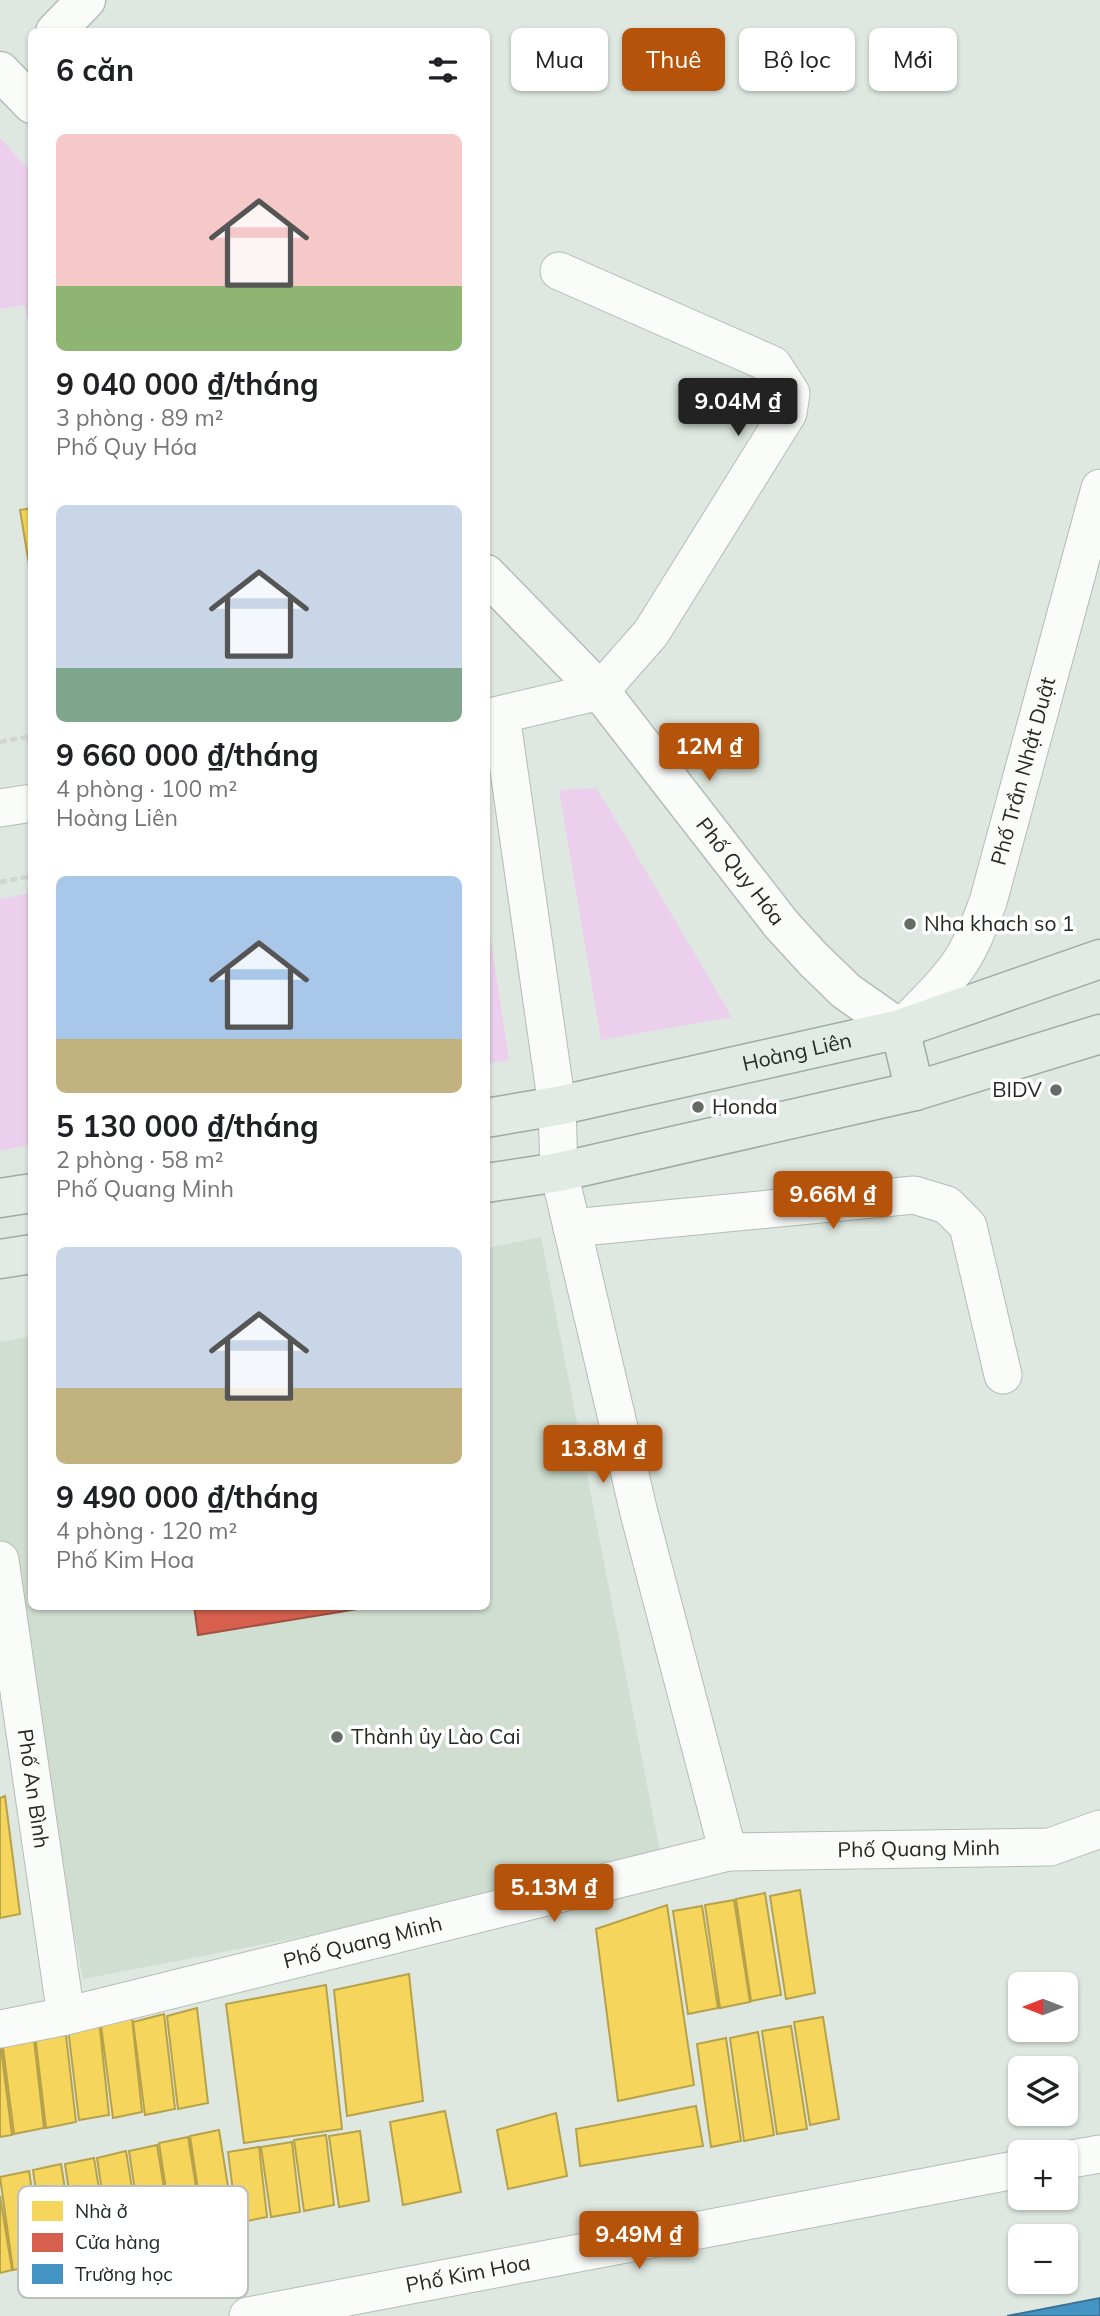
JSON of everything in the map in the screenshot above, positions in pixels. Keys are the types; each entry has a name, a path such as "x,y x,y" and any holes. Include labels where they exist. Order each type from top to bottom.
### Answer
{"main road":[{"name":"Hoàng Liên","path":"490,1117 557,1106 900,1029 1100,960"},
{"path":"900,1029 915,1091"},
{"path":"490,1182 559,1172 915,1091 1100,1034"},
{"path":"0,1198 28,1194"},
{"path":"0,1259 28,1255"}],"street":[{"path":"59,28 86,0"},
{"path":"559,271 773,365 791,393 788,413 651,634 600,691 494,716 557,1106 559,1172 639,1513 728,1852"},
{"name":"Phố Trần Nhật Duật","path":"900,1029 957,967 975,936 988,902 1100,488"},
{"name":"Phố Quy Hóa","path":"490,578 600,691 789,933 846,991 900,1029"},
{"path":"0,808 28,804"},
{"path":"572,1227 914,1195 947,1205 968,1226 1003,1374"},
{"name":"Phố An Bình","path":"0,1560 66,2015"},
{"name":"Phố Quang Minh","path":"0,2029 728,1852 1050,1847 1100,1829"},
{"path":"1078,2158 1100,2154"},
{"name":"Phố Kim Hoa","path":"247,2316 1008,2171"}],"path":[{"path":"0,742 28,737"},
{"path":"0,882 28,877"}],"shaded area":[{"path":"0,138 28,169 28,322 25,305 0,309"},
{"path":"596,788 732,1017 601,1040 559,790"},
{"path":"28,894 28,1145 0,1151 0,899"},
{"path":"490,935 509,1060 490,1063"},
{"name":"Thành ủy Lào Cai","path":"541,1237 663,1867 83,1979 0,1547 0,1342 28,1337 28,1610 490,1610 490,1247"}],"building: Nhà ở":[{"path":"28,509 28,558 20,510"},
{"path":"5,1796 20,1914 0,1918 0,1798"},
{"path":"800,1890 815,1993 786,1999 770,1896"},
{"path":"765,1893 781,1995 751,2001 736,1899"},
{"path":"734,1900 750,2002 720,2008 705,1905"},
{"path":"667,1905 694,2085 618,2101 596,1929"},
{"path":"702,1906 718,2008 688,2014 673,1911"},
{"path":"409,1974 423,2101 347,2116 334,1990"},
{"path":"326,1985 342,2129 244,2143 226,2004"},
{"path":"197,2008 208,2103 178,2109 167,2016"},
{"path":"164,2014 175,2109 145,2115 133,2022"},
{"path":"823,2017 839,2119 810,2125 794,2022"},
{"path":"132,2018 142,2112 113,2118 101,2025"},
{"path":"99,2020 109,2115 79,2120 68,2028"},
{"path":"791,2026 807,2129 777,2134 762,2031"},
{"path":"65,2027 76,2122 46,2128 35,2034"},
{"path":"33,2032 44,2128 14,2134 2,2040"},
{"path":"758,2032 774,2135 744,2141 730,2038"},
{"path":"726,2038 741,2141 711,2147 697,2044"},
{"path":"0,2040 12,2135 0,2137"},
{"path":"696,2106 703,2146 580,2166 576,2129"},
{"path":"445,2111 461,2192 403,2205 390,2122"},
{"path":"556,2113 567,2176 508,2189 497,2130"},
{"path":"219,2130 228,2186 197,2186 190,2136"},
{"path":"360,2131 369,2201 339,2207 329,2136"},
{"path":"326,2135 334,2205 304,2211 294,2140"},
{"path":"188,2137 196,2186 165,2186 159,2143"},
{"path":"292,2142 300,2212 271,2217 261,2147"},
{"path":"157,2145 164,2186 134,2186 129,2151"},
{"path":"259,2147 267,2217 248,2221 248,2186 232,2186 228,2152"},
{"path":"126,2151 132,2186 101,2186 97,2158"},
{"path":"94,2158 99,2186 68,2186 65,2164"},
{"path":"61,2164 65,2186 35,2186 33,2170"},
{"path":"29,2171 31,2186 18,2186 18,2269 13,2270 0,2177"},
{"path":"0,2196 12,2270 0,2273"}],"building: Cửa hàng":[{"path":"195,1610 351,1610 198,1635"}],"building: Trường học":[{"path":"1100,2298 1100,2316 1007,2316"}],"place":[{"name":"Nha khach so 1","path":"910,924"},
{"name":"BIDV","path":"1056,1090"},
{"name":"Honda","path":"698,1107"},
{"name":"Thành ủy Lào Cai","path":"337,1737"}]}
